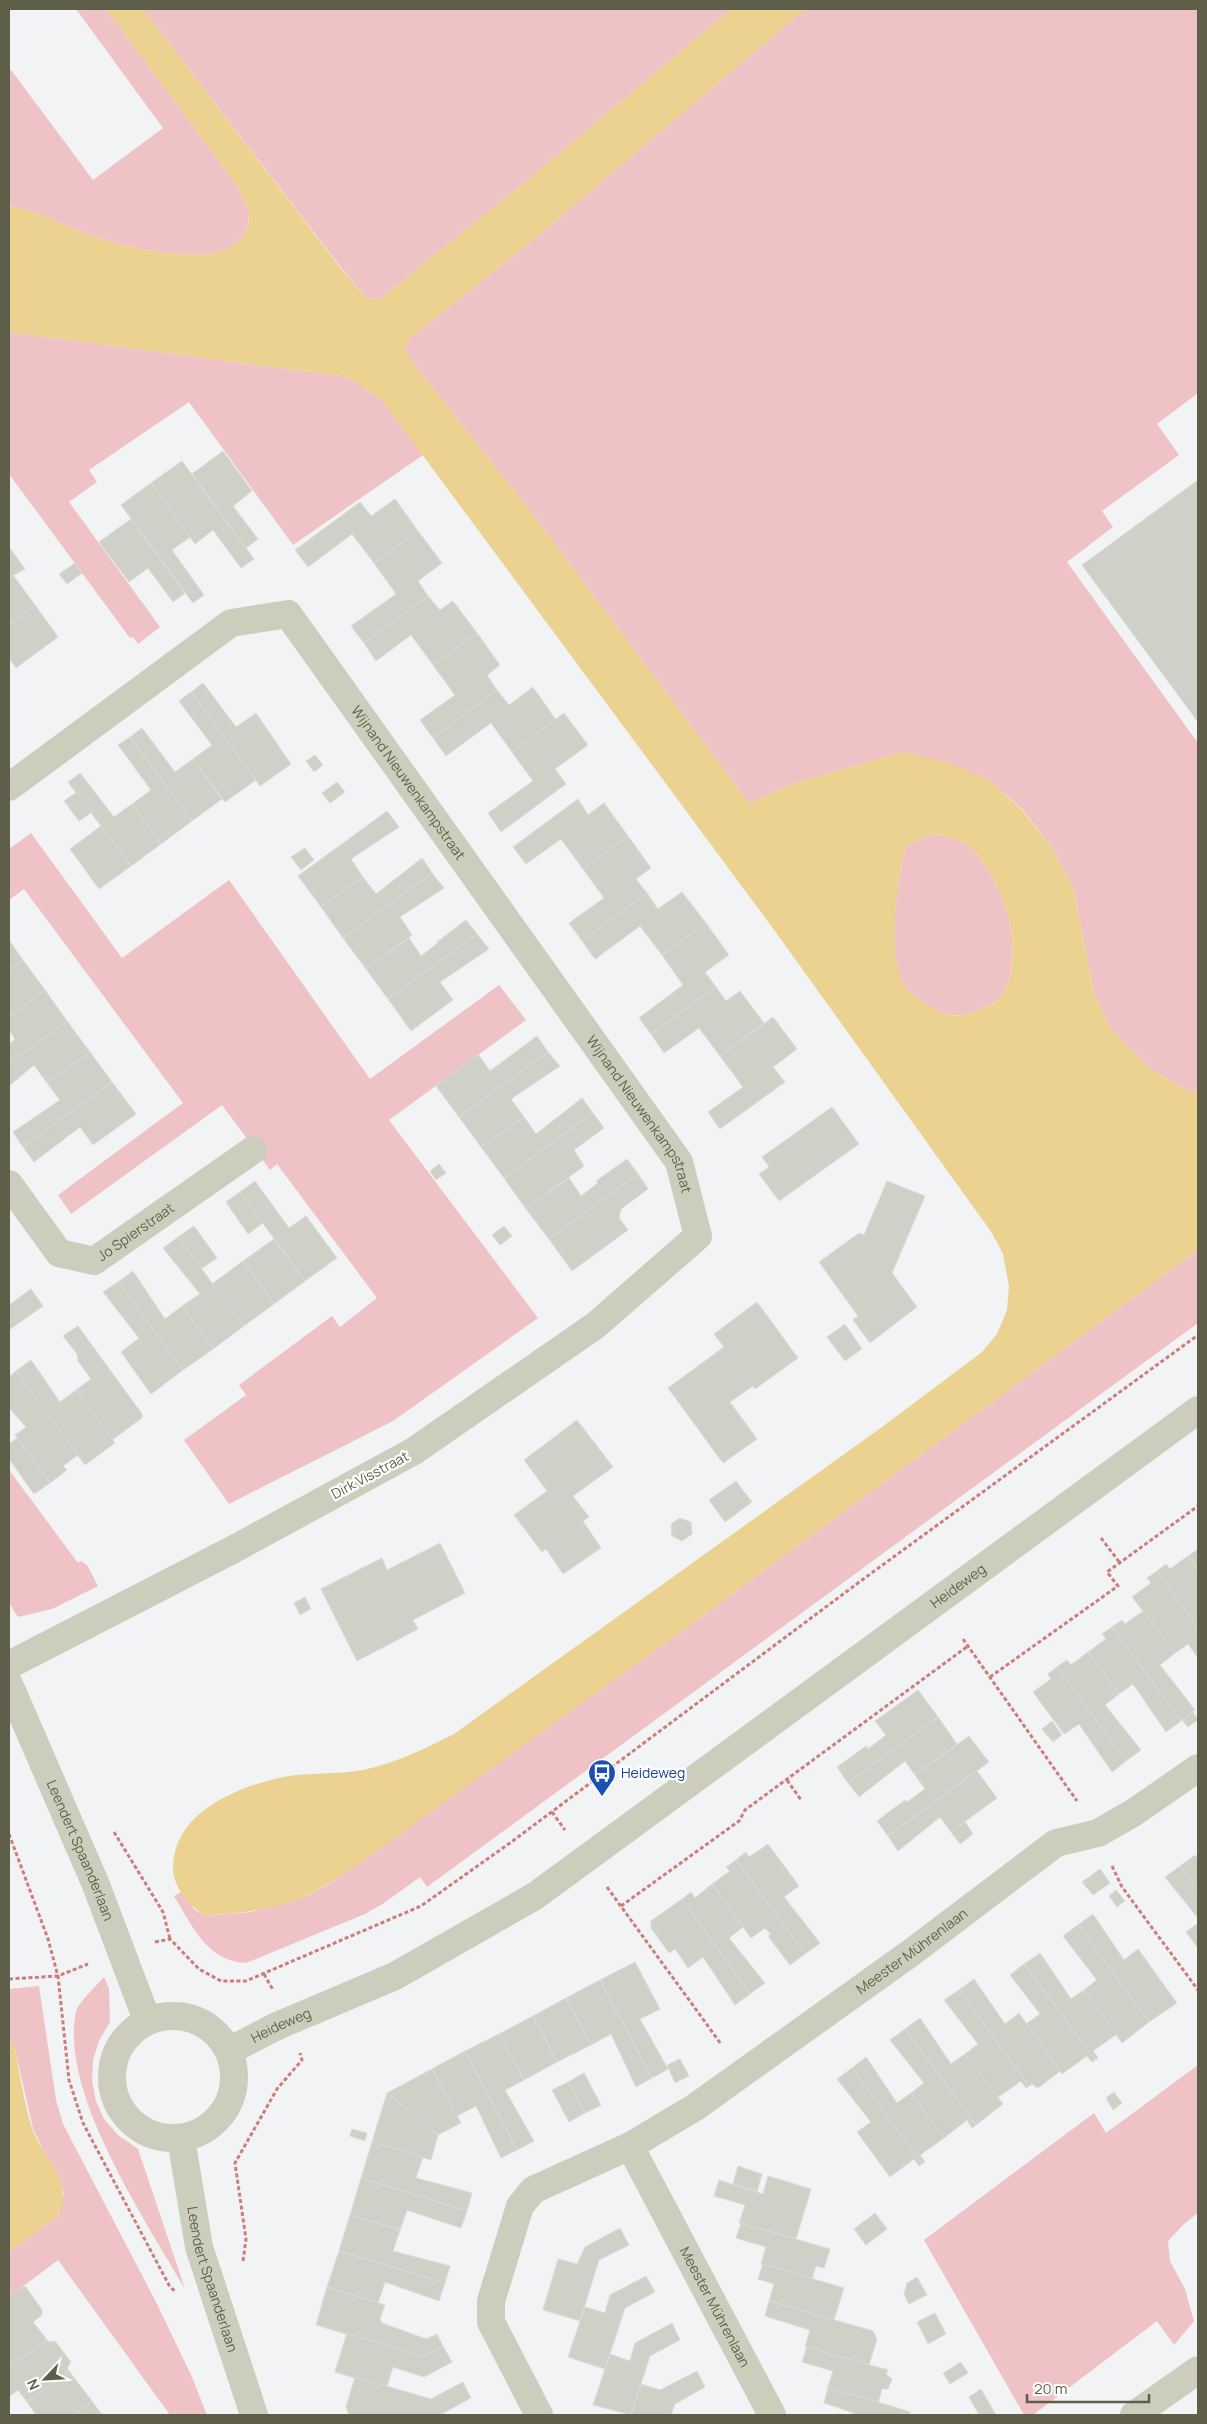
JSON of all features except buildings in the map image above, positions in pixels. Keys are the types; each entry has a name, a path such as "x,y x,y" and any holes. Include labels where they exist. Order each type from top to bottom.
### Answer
{"street":[{"name":"Wijnand Nieuwenkampstraat","path":"9,787 231,623 288,614 679,1162 698,1236"},
{"name":"Jo Spierstraat","path":"9,1184 59,1253 94,1261 253,1150"},
{"name":"Dirk Visstraat","path":"9,1665 234,1549 414,1451 596,1325 698,1236"},
{"name":"Heideweg","path":"229,2051 275,2027 395,1976 535,1896 1198,1410"},
{"name":"Leendert Spaanderlaan","path":"9,1684 96,1885 147,2020"},
{"name":"Meester Mührenlaan","path":"540,2415 491,2322 491,2301 520,2206 532,2190 630,2146 694,2108 912,1952 1056,1843 1098,1834 1133,1813 1198,1768"},
{"path":"170,2015 194,2018 215,2031 229,2051 235,2073 232,2096 221,2116 204,2132 181,2139 156,2137 134,2125 118,2106 111,2082 115,2057 127,2035 147,2020 170,2015"},
{"name":"Leendert Spaanderlaan","path":"181,2139 199,2247 254,2415"},
{"name":"Meester Mührenlaan","path":"630,2146 772,2415"},
{"path":"1134,2415 1198,2370"}],"path":[{"path":"9,1979 58,1976 121,1950 170,1939 199,1969 221,1980 246,1981 421,1906 552,1812 869,1575 1198,1334"},
{"path":"990,1677 1118,1586 1107,1572 1198,1506"},
{"path":"1101,1538 1120,1563"},
{"path":"621,1906 739,1821 745,1810 968,1646"},
{"path":"787,1780 801,1800"},
{"path":"552,1812 742,2073"}],"shaded area":[{"path":"76,9 106,9 235,183 246,203 249,217 246,231 229,248 212,253 192,255 147,250 92,236 32,211 9,207 9,72 11,70 93,180 163,128"},
{"path":"106,9 143,9 338,265 366,298 380,299 525,182 731,9 805,9 533,240 408,340 406,348 408,357 528,508 749,803 798,782 903,752 946,762 988,779 1021,809 1051,846 1073,886 1094,993 1111,1029 1149,1068 1187,1090 1198,1092 1198,1250 685,1629 357,1865 321,1888 296,1900 258,1910 205,1916 187,1901 182,1894 175,1880 173,1865 177,1846 185,1830 197,1816 212,1804 247,1787 265,1781 293,1775 353,1772 387,1764 454,1734 882,1427 982,1352 997,1334 1007,1310 1009,1286 1003,1254 992,1233 772,927 381,399 347,377 9,332 9,207 32,211 81,232 126,246 170,254 192,255 212,253 229,248 246,231 249,217 248,210 235,183","holes":["931,834 960,841 974,851 991,874 1010,923 1013,950 1012,964 1010,977 1005,989 995,1002 966,1014 950,1015 936,1010 910,992 905,987 899,974 896,957 895,917 903,859 907,845"]},
{"path":"143,9 731,9 525,182 380,299 366,298 338,264"},
{"path":"805,9 1198,9 1198,393 1157,424 1179,455 1102,511 1113,527 1067,562 1198,743 1198,1092 1187,1090 1149,1068 1111,1029 1094,993 1073,886 1051,846 1022,809 988,779 903,752 798,782 749,803 528,508 408,357 406,348 408,340 533,240"},
{"path":"9,332 347,377 381,399 423,455 293,545 189,402 89,470 97,482 69,502 160,627 138,644 133,637 130,638 9,474"},
{"path":"31,833 122,958 229,880 370,1079 499,985 526,1020 389,1120 538,1318 393,1421 229,1504 184,1440 246,1395 239,1385 332,1316 340,1327 377,1298 277,1164 270,1170 222,1105 71,1214 58,1195 183,1103 24,889 9,900 9,849"},
{"path":"931,834 957,840 974,851 986,866 995,882 1010,923 1013,950 1012,964 1010,977 1005,989 995,1002 966,1014 950,1015 943,1013 919,999 905,987 899,974 895,957 894,938 897,896 907,845"},
{"path":"1198,1250 1198,1323 427,1887 420,1877 365,1914 246,1963 232,1961 220,1956 210,1949 194,1929 174,1896 181,1892 195,1910 206,1916 251,1912 307,1896 327,1885 685,1629"},
{"path":"9,1470 78,1563 81,1561 87,1565 98,1586 52,1609 18,1617 9,1603"},
{"path":"104,1977 109,1988 110,2022 99,2041 93,2060 92,2081 96,2101 104,2119 118,2135 138,2149 185,2289 129,2193 110,2155 93,2117 80,2079 74,2044 76,2012 83,2000"},
{"path":"39,1986 56,2100 63,2124 156,2302 192,2377 207,2415 170,2415 58,2260 9,2297 9,2252 59,2215 64,2192 33,2129 15,2049 9,2037 9,1989"},
{"path":"9,2037 15,2049 24,2098 32,2128 56,2170 63,2191 63,2202 59,2215 9,2252"},
{"path":"1198,2065 1198,2213 1184,2224 1168,2241 1170,2261 1185,2289 1194,2321 1174,2345 1157,2321 1033,2415 1024,2415 924,2240 1094,2113 1106,2133"}],"place":[{"name":"Heideweg","path":"602,1797"}]}
